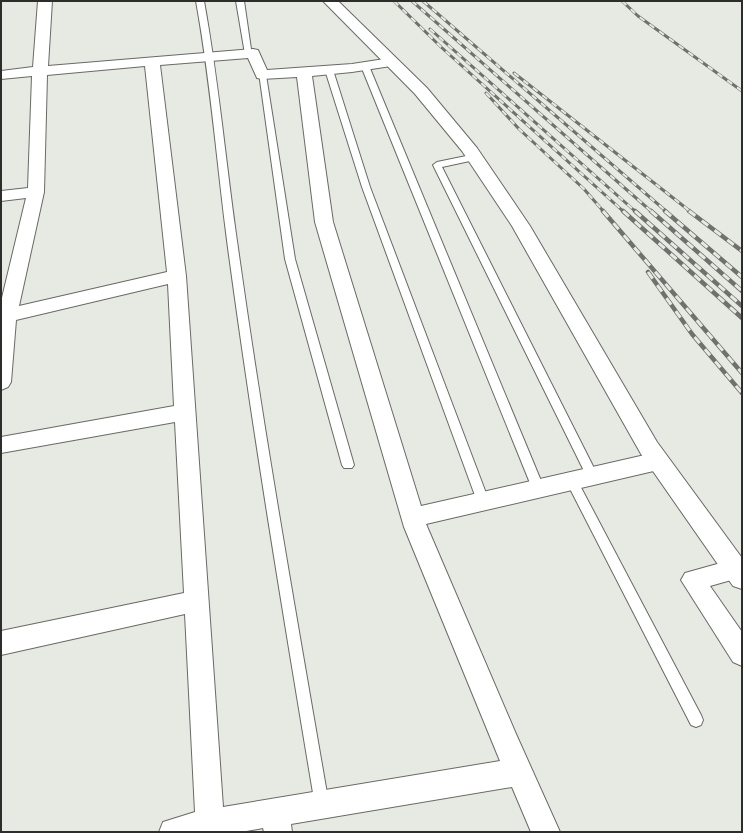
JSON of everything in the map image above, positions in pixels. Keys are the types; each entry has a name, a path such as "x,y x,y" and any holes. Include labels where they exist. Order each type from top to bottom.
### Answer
{"main road":[{"path":"330,1 421,91 476,157 520,226 658,461 739,573"}],"street":[{"path":"1,382 4,317 36,192 40,71 45,1"},
{"path":"1,75 253,53 262,75 304,73 391,62"},
{"path":"152,62 176,276 210,823"},
{"path":"304,73 324,222 414,517 519,772 546,832"},
{"path":"1,196 36,192"},
{"path":"4,317 176,276"},
{"path":"1,446 185,412"},
{"path":"414,517 658,461"},
{"path":"739,573 693,580 742,654"},
{"path":"1,643 196,601"},
{"path":"173,832 210,823 277,822 322,805 519,772"}],"lane":[{"path":"200,1 210,57 233,248 284,580 322,805"},
{"path":"240,1 249,54"},
{"path":"365,66 538,488"},
{"path":"329,70 366,187 483,501"},
{"path":"262,75 290,259 348,465"},
{"path":"476,157 437,165 696,720"}],"railway":[{"path":"394,1 441,47 624,212"},
{"path":"412,1 652,212"},
{"path":"423,1 667,212"},
{"path":"622,1 638,16 742,91"},
{"path":"430,29 636,212"},
{"path":"514,73 691,212"},
{"path":"486,93 519,129 584,189 604,212"},
{"path":"603,211 742,373"},
{"path":"623,211 742,318"},
{"path":"635,211 742,306"},
{"path":"651,211 742,291"},
{"path":"665,211 742,277"},
{"path":"689,211 742,251"},
{"path":"648,272 692,334 742,393"}]}
